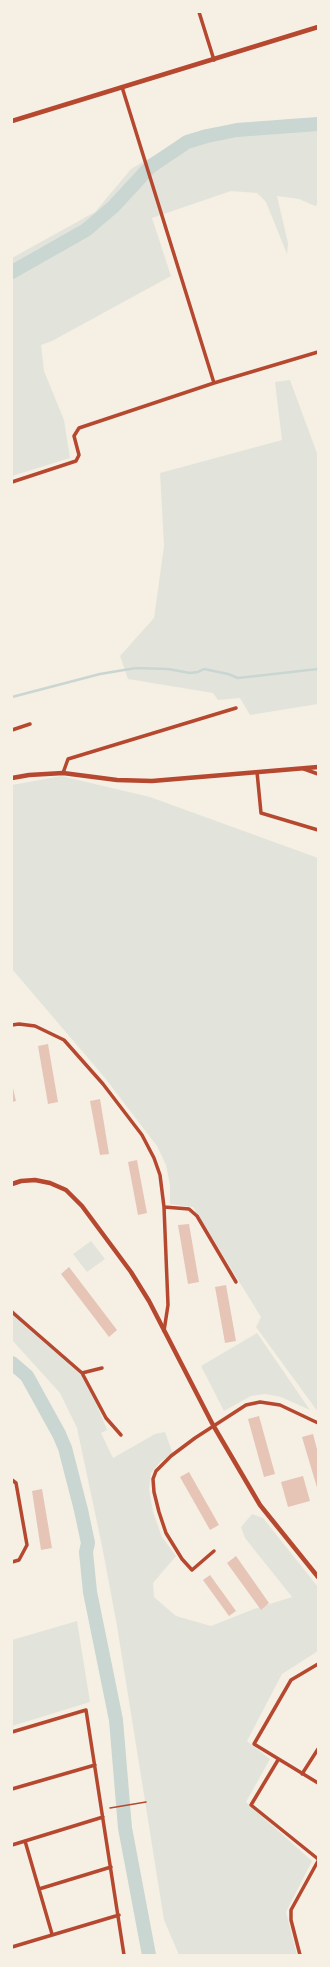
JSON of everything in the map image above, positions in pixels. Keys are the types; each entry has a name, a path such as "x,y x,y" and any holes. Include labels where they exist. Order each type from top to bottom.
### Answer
{"street":[{"path":"199,12 214,60"},
{"path":"12,121 318,27"},
{"path":"122,87 214,383"},
{"path":"12,482 76,461 79,455 74,436 79,428 214,383 318,352"},
{"path":"63,773 68,759 236,708"},
{"path":"12,730 30,724"},
{"path":"12,778 28,775 63,773 117,780 152,781 318,767"},
{"path":"302,769 318,774"},
{"path":"257,772 261,813 318,830"},
{"path":"12,1025 19,1024 35,1026 64,1040 103,1084 142,1135 154,1158 160,1175 164,1207 168,1305 163,1331"},
{"path":"12,1184 35,1180 50,1182 66,1190 82,1206 131,1272 149,1301 163,1331 233,1463 260,1505 318,1577"},
{"path":"164,1207 189,1209 197,1216 236,1282"},
{"path":"12,1312 82,1373 106,1418 121,1435"},
{"path":"82,1373 102,1368"},
{"path":"214,1551 192,1570 182,1559 166,1533 159,1512 153,1486 156,1471 163,1463 213,1425 246,1405 260,1402 280,1405 318,1423"},
{"path":"12,1480 16,1483 27,1546 19,1560 12,1562"},
{"path":"318,1664 291,1680 254,1744 318,1783"},
{"path":"12,1732 86,1710 124,1955"},
{"path":"302,1774 318,1749"},
{"path":"278,1760 251,1805 318,1860 291,1910 291,1920 300,1955"},
{"path":"12,1789 95,1765"},
{"path":"12,1845 103,1817"},
{"path":"25,1841 52,1934"},
{"path":"39,1889 111,1867"},
{"path":"12,1947 119,1915"}],"path":[{"path":"110,1808 146,1802"}],"shaded area":[{"path":"318,118 318,205 315,206 299,199 277,196 288,243 287,254 266,202 257,193 231,191 152,218 171,276 52,341 41,345 44,371 64,420 70,458 12,476 12,258 95,212 131,169 187,136 288,119"},
{"path":"290,380 318,456 318,704 250,715 240,698 218,700 213,693 128,679 120,656 154,618 164,546 160,473 282,440 275,382"},
{"path":"61,776 150,797 318,858 318,1412 256,1327 261,1317 193,1207 170,1204 170,1185 166,1165 157,1146 105,1078 12,969 12,785"},
{"path":"91,1241 105,1259 87,1272 73,1254"},
{"path":"12,1308 82,1376 97,1405 107,1430 101,1433 113,1458 155,1434 165,1432 173,1454 161,1461 151,1473 149,1489 153,1512 162,1537 176,1556 153,1583 154,1597 176,1616 211,1626 254,1609 292,1597 245,1538 241,1527 252,1514 263,1518 318,1587 318,1651 282,1674 247,1741 270,1759 246,1802 312,1861 286,1912 297,1955 179,1955 164,1920 117,1626 77,1428 60,1393 12,1340"},
{"path":"257,1333 310,1410 281,1397 265,1394 251,1396 224,1411 201,1366"},
{"path":"77,1621 90,1702 12,1726 12,1640"}],"building":[{"path":"48,1044 58,1102 48,1104 38,1046"},
{"path":"12,1084 16,1101 12,1102"},
{"path":"100,1099 109,1154 100,1155 90,1101"},
{"path":"137,1160 147,1213 138,1215 128,1162"},
{"path":"189,1224 199,1282 188,1284 178,1225"},
{"path":"69,1267 117,1330 109,1337 61,1274"},
{"path":"226,1285 236,1341 225,1343 215,1287"},
{"path":"259,1416 275,1474 264,1477 248,1419"},
{"path":"313,1434 318,1453 318,1491 302,1437"},
{"path":"189,1472 219,1525 210,1530 180,1477"},
{"path":"303,1476 310,1501 288,1507 281,1482"},
{"path":"42,1489 52,1548 41,1550 32,1491"},
{"path":"236,1556 269,1603 261,1610 227,1563"},
{"path":"210,1575 236,1611 229,1616 203,1580"}],"waterway":[{"path":"12,272 86,230 113,207 150,167 187,142 237,130 318,124"},
{"path":"12,697 100,674 136,668 168,669 190,673 198,672 204,669 228,674 238,678 318,669"},
{"path":"12,1363 27,1376 59,1434 65,1448 81,1510 88,1543 86,1552 90,1592 116,1720 125,1828 149,1955"}]}
